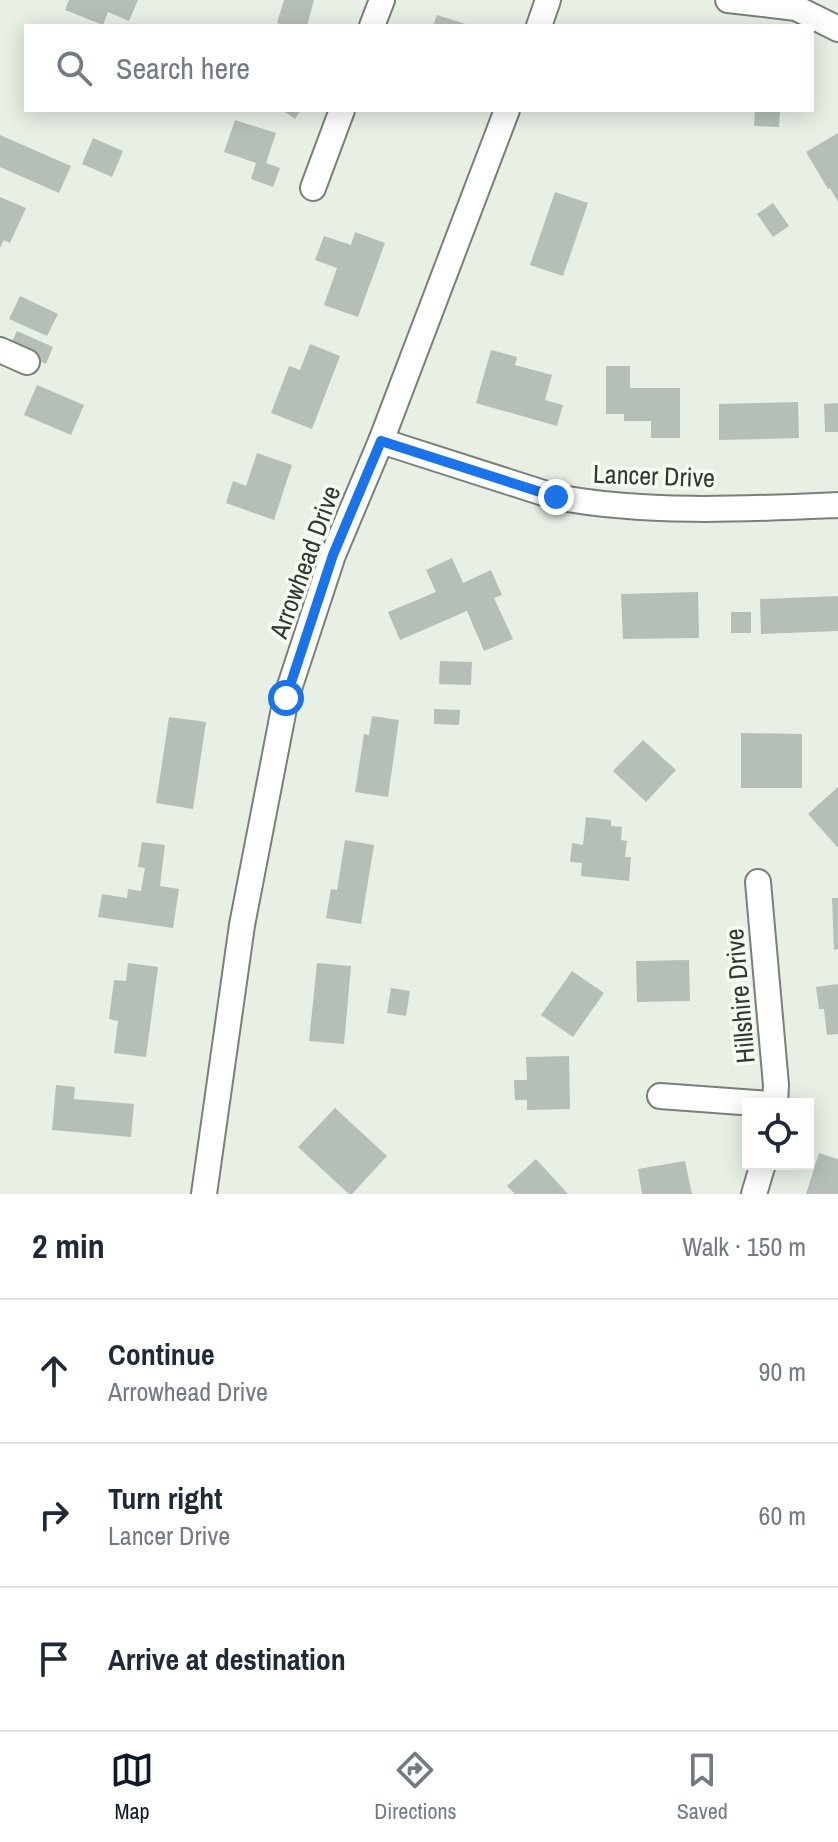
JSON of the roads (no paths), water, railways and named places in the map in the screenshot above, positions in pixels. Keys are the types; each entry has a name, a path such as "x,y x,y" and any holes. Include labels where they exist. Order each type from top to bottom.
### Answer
{"street":[{"path":"373,24 382,0"},
{"path":"540,24 548,0"},
{"path":"728,0 796,8 838,29"},
{"path":"313,188 341,112"},
{"name":"Arrowhead Drive","path":"204,1194 242,925 286,698 333,555 381,441 506,112"},
{"path":"0,350 27,362"},
{"name":"Lancer Drive","path":"381,441 556,497 583,502 662,508 838,505"},
{"name":"Hillshire Drive","path":"758,882 775,1098"},
{"path":"660,1096 742,1102"},
{"path":"754,1194 761,1170"}]}
